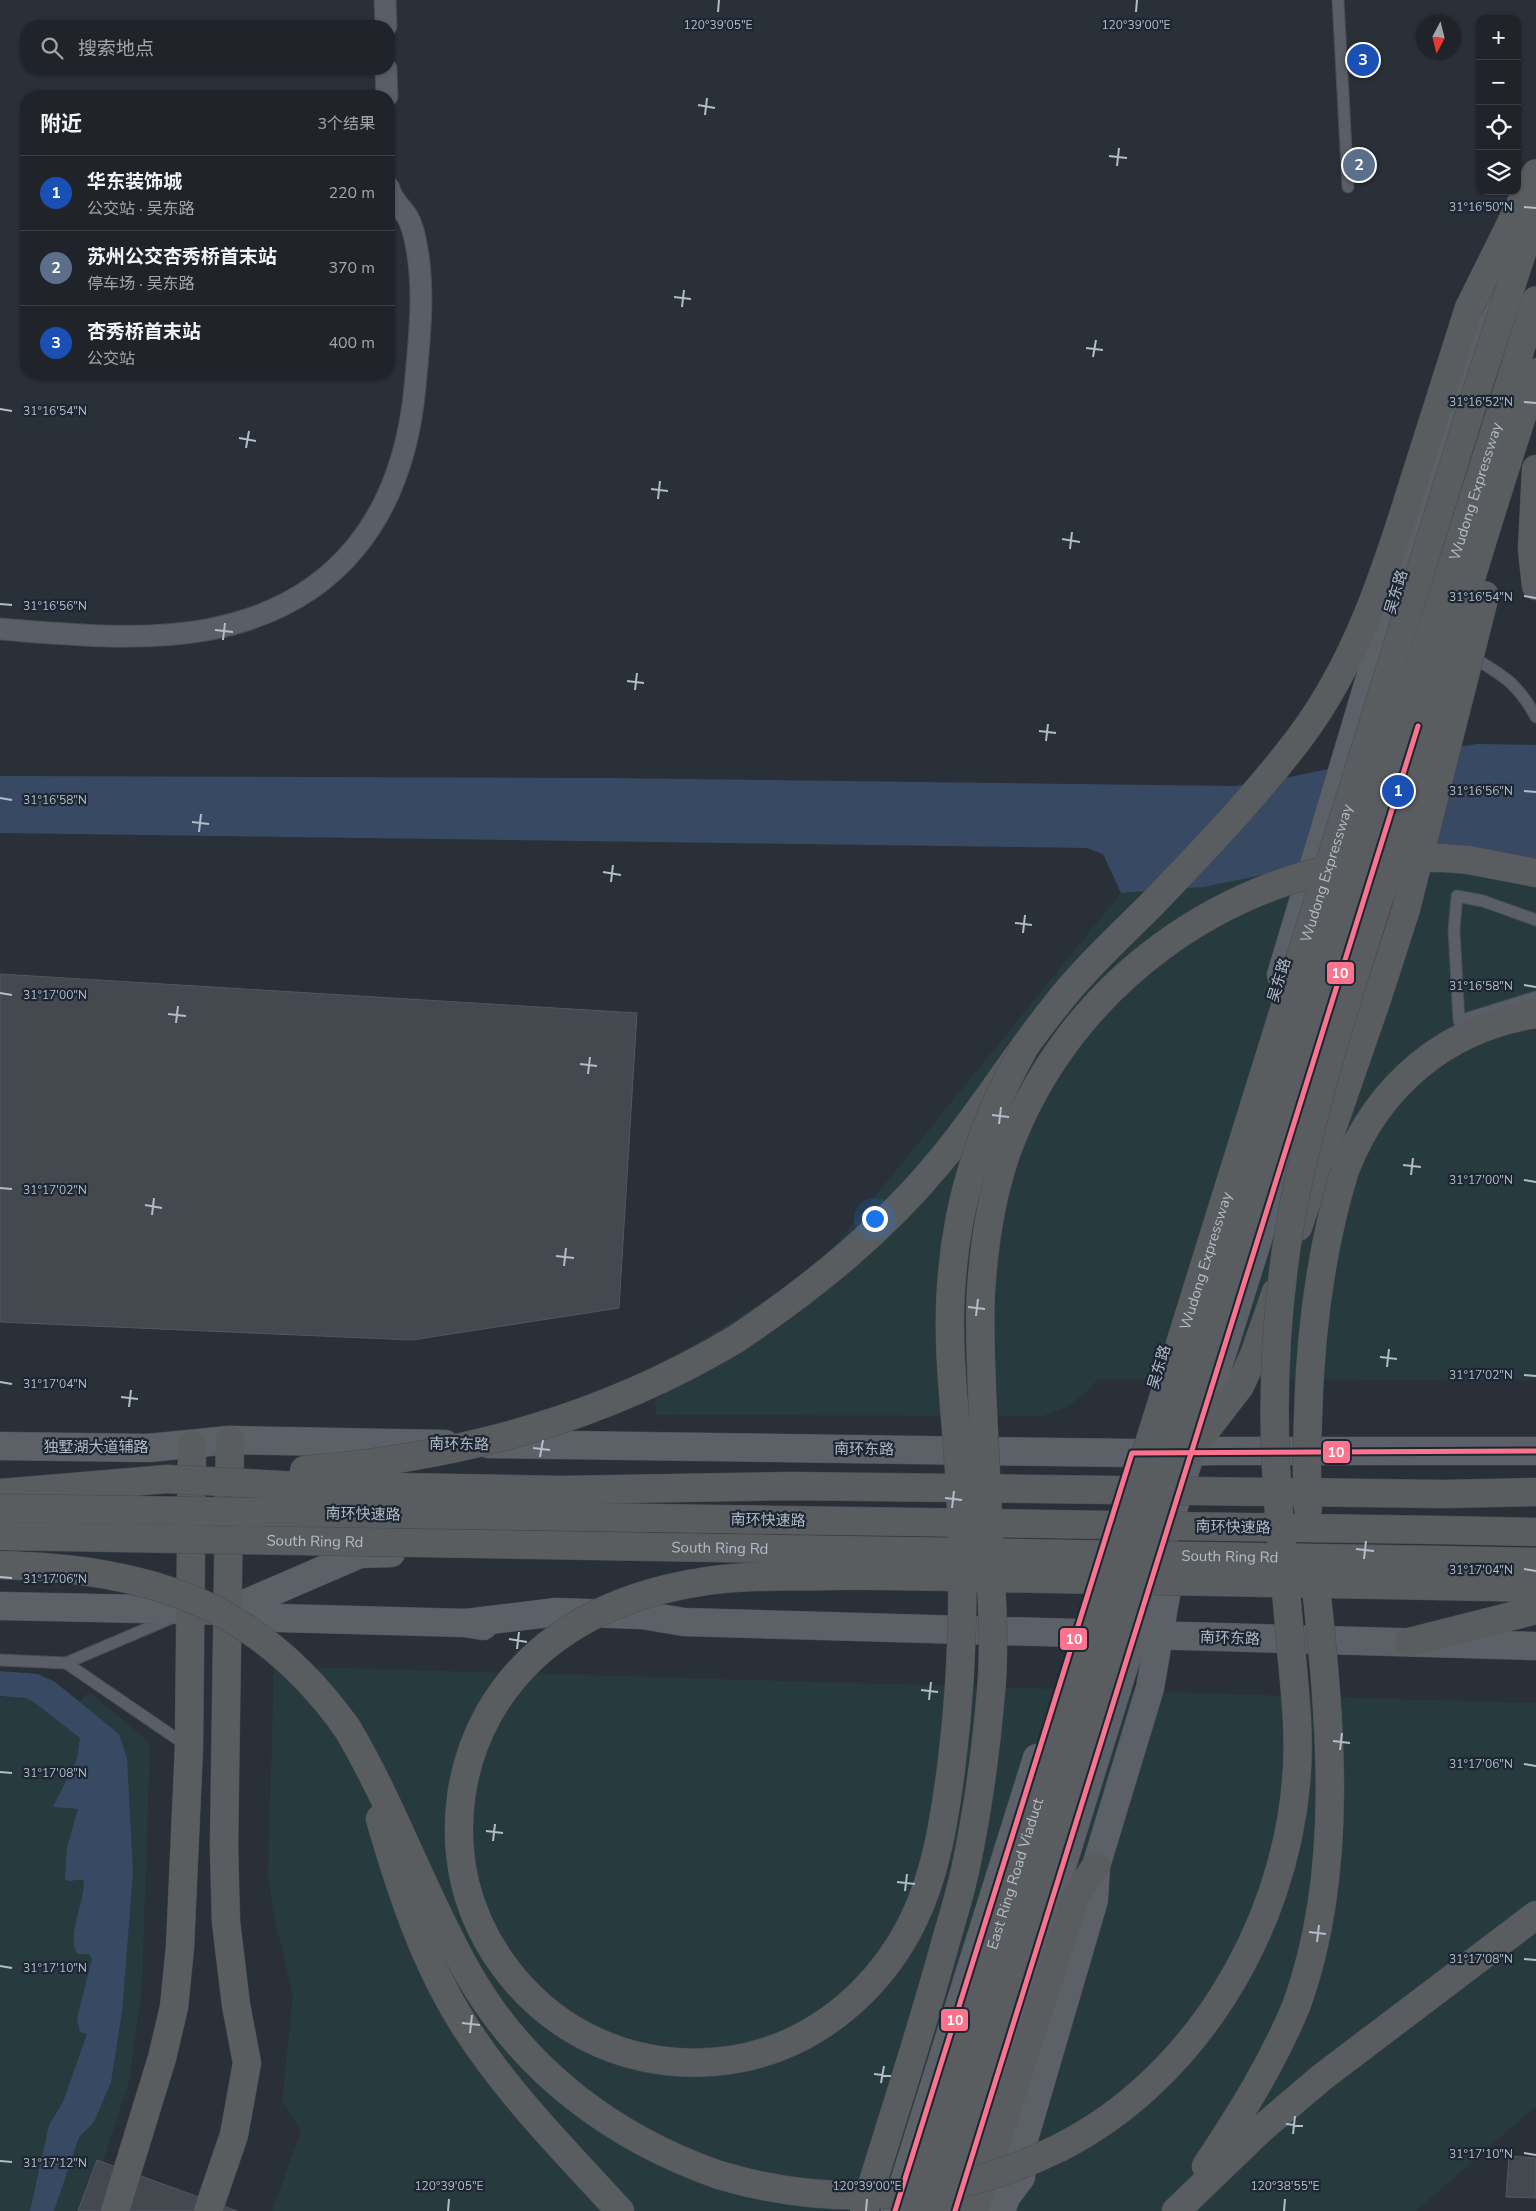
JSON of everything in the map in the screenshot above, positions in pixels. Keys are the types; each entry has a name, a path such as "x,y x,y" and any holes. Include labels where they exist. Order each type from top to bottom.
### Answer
{"highway":[{"path":"0,1493 380,1463 470,1446 579,1414 670,1376 727,1344 774,1314 841,1262 884,1221 941,1160 1054,1007 1098,957 1216,838 1299,739 1329,693 1351,653 1389,560 1469,308 1536,173"},
{"name":"Wudong Expressway","path":"1118,1537 1285,1012 1476,393 1536,210"},
{"name":"Wudong Expressway","path":"1146,1540 1536,300"},
{"path":"0,1565 75,1569 118,1575 163,1588 207,1606 248,1629 302,1674 333,1709 362,1755 463,1965 482,1996 515,2040 553,2080 596,2114 643,2143 710,2172 772,2189 827,2196 882,2196 964,2184 1025,2164 1090,2131 1131,2100 1186,2045 1232,1982 1266,1913 1284,1855 1296,1788 1297,1710 1278,1505 1275,1409 1280,1301 1296,1195 1341,1024 1420,769 1465,598 1536,372"},
{"path":"1190,1451 1240,1386 1254,1355 1377,999 1406,909 1521,456 1536,380"},
{"path":"1536,469 1532,550 1536,586"},
{"path":"864,2211 930,1995 965,1870 978,1805 991,1686 993,1628 980,1350 981,1293 987,1237 998,1181 1007,1152 1032,1096 1065,1043 1084,1019 1126,974 1188,928 1256,892 1330,869 1403,858 1468,860 1536,873"},
{"path":"1176,2211 1244,2110 1282,2041 1308,1974 1320,1918 1327,1851 1330,1760 1326,1683 1308,1506 1307,1457 1312,1338 1323,1255 1334,1206 1345,1170 1359,1138 1377,1108 1400,1082 1440,1049 1471,1032 1503,1020 1536,1014"},
{"path":"1024,1050 1001,1093 979,1145 962,1208 954,1256 949,1330 961,1508 962,1574 962,1583 962,1649 945,1810 928,1882 909,1928 880,1972 839,2014 788,2043 732,2060 673,2062 615,2049 597,2042 562,2023 518,1984 485,1936 465,1880 461,1861 459,1822 468,1764 491,1710 514,1678 540,1649 569,1629 623,1601 709,1580 845,1576 914,1576 924,1577 934,1577 944,1577 954,1577 963,1577 1023,1578 1536,1588"},
{"path":"208,2211 234,2135 247,2063 236,2005 226,1922 224,1847 230,1440"},
{"path":"115,2211 162,2058 174,2007 182,1910 189,1746 192,1610 192,1444"},
{"path":"167,1479 282,1485 562,1490 791,1486 1444,1494 1536,1492"},
{"name":"南环快速路","path":"0,1508 1536,1532"},
{"name":"South Ring Rd","path":"0,1536 1536,1562"},
{"name":"East Ring Road Viaduct","path":"910,2211 1118,1537"},
{"name":"East Ring Road Viaduct","path":"937,2211 1146,1540"},
{"path":"1409,1642 1536,1610"},
{"path":"362,1755 398,1883 442,1987 467,2029 502,2076 546,2130 620,2211"},
{"path":"974,2211 1076,1895 1096,1866"},
{"path":"1176,2211 1260,2130 1321,2078 1536,1915"}],"main road":[{"name":"吴东路","path":"895,2211 1132,1453 1389,616 1463,390 1536,155"},
{"path":"1001,2211 1006,2197 1021,2177 1022,2146 1094,1900 1096,1866 1150,1688 1147,1635 1155,1569 1190,1451 1371,881 1443,641 1536,345"},
{"name":"南环东路","path":"192,1444 230,1440 1132,1453 1190,1451 1536,1451"},
{"name":"独墅湖大道辅路","path":"0,1446 148,1448 192,1444"},
{"path":"955,2211 1147,1635 1190,1451"},
{"path":"228,1611 360,1554 1155,1569"},
{"path":"0,1606 192,1610"},
{"name":"南环东路","path":"192,1610 228,1611 279,1618 466,1623 504,1629 614,1632 684,1622 1536,1646"}],"street":[{"path":"385,0 386,20"},
{"path":"386,75 387,90"},
{"path":"0,628 110,635 168,634 206,630 246,620 279,606 313,586 350,556 377,520 393,485 407,445 414,402 420,315 418,251 408,218 395,200"}],"lane":[{"path":"1338,0 1348,187"},
{"path":"1389,616 1443,641 1506,677 1524,695 1536,717"},
{"path":"1536,920 1483,901 1457,896 1454,930 1459,1021 1536,997"},
{"path":"0,1660 66,1663 192,1610"},
{"path":"66,1663 189,1746"}],"green space":[{"path":"1536,872 1536,1380 1098,1379 1074,1402 1043,1416 656,1415 653,1368 769,1298 833,1248 1121,893 1204,887 1272,873"},
{"path":"274,1666 1536,1703 1536,2106 1416,2211 272,2211 301,2131 282,2101 293,1996 274,1916 268,1874"},
{"path":"89,1692 150,1743 142,1987 129,2082 87,2211 0,2211 0,1697 79,1702"}],"water":[{"path":"1477,744 1536,745 1536,872 1272,873 1204,887 1121,893 1103,854 1087,848 0,833 0,776 608,778 1235,786 1275,780 1377,759"},
{"path":"0,1671 38,1674 55,1682 119,1734 127,1758 133,1873 122,2012 111,2082 94,2122 79,2137 54,2211 30,2211 49,2125 63,2102 87,2034 80,2032 77,2019 92,1959 89,1954 78,1954 74,1939 74,1930 84,1881 69,1881 65,1879 67,1848 78,1809 53,1807 77,1759 80,1738 34,1702 25,1698 0,1696"}],"building":[{"path":"0,974 637,1013 619,1308 412,1340 0,1322"},
{"path":"1509,2156 1536,2158 1536,2198 1506,2197"},
{"path":"97,2160 237,2211 78,2211"}],"transit line":[{"name":"10","path":"955,2211 1418,726"},
{"name":"10","path":"895,2211 1132,1453 1536,1451"}],"place":[{"name":"杏秀桥首末站","path":"1363,60"},
{"name":"苏州公交杏秀桥首末站","path":"1359,165"},
{"name":"华东装饰城","path":"1398,791"}]}
